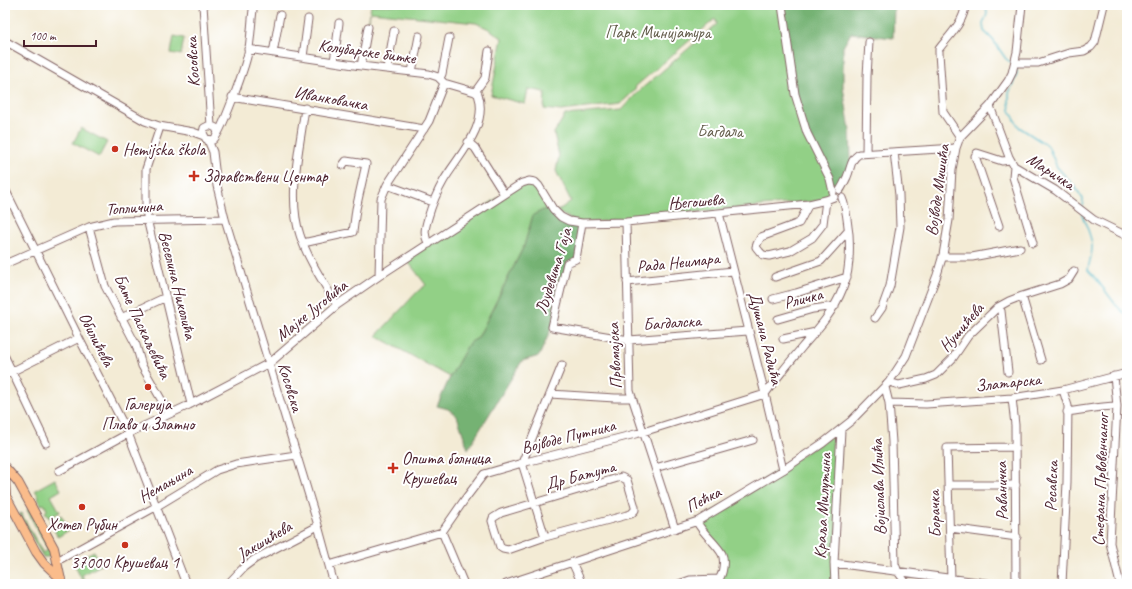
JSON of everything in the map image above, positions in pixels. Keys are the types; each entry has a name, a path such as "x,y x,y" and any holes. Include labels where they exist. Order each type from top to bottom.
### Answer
{"main road":[{"path":"5,467 22,489 54,548 62,582"},
{"path":"5,478 8,506 41,558 62,582"},
{"path":"6,493 9,487 14,485 22,489"},
{"path":"41,558 49,559 52,556 54,548"},
{"path":"41,558 50,562 57,560"}],"street":[{"name":"Косовска","path":"203,5 210,132 217,186 225,219 318,526 334,584"},
{"path":"765,394 776,378 816,332 835,306 847,278 849,246 846,209 842,198 838,199 830,179 807,133 795,94 782,5"},
{"path":"960,137 943,112 938,53 939,49 958,24 966,5"},
{"name":"Војводе Мишића","path":"887,384 906,356 937,275 949,220 952,170 956,148 960,137 990,106 1008,82 1015,61 1022,5"},
{"path":"1015,61 1038,63 1069,53 1084,51 1091,47 1095,42 1104,5"},
{"path":"5,41 145,121 159,126 193,132 210,132 224,118 248,56 253,10"},
{"path":"273,53 280,15"},
{"path":"303,57 308,19"},
{"path":"334,62 339,23"},
{"path":"361,66 368,27"},
{"path":"387,69 394,31"},
{"path":"412,72 419,36"},
{"path":"380,276 381,199 387,185 434,112 442,80 449,38"},
{"path":"866,153 869,42"},
{"name":"Колубарске битке","path":"248,49 361,66 429,74 476,93"},
{"path":"429,244 425,237 426,227 433,202 444,179 477,128 481,108 476,93 485,78 489,51"},
{"name":"Иванковачка","path":"232,97 424,129"},
{"name":"Маричка","path":"990,106 1012,163 1055,190 1094,220 1127,236"},
{"path":"305,108 294,197 296,216 299,234 303,243 318,274 337,305"},
{"path":"210,116 214,118 224,118"},
{"name":"Веселина Николића","path":"159,126 146,169 146,209 191,404"},
{"path":"468,142 475,148 504,194"},
{"path":"836,193 847,177 851,161 859,154 956,148"},
{"path":"875,318 882,308 890,286 900,228 899,195 894,152"},
{"path":"999,226 975,156 977,153 1012,163 1013,177 1033,243"},
{"path":"303,243 353,232 356,209 366,164 346,161 343,165"},
{"name":"Мајке Југовића","path":"59,470 128,433 191,404 268,363 337,305 522,183 529,181 535,182 553,209 561,217"},
{"path":"387,185 433,202"},
{"name":"Обилићева","path":"5,189 35,252 128,433 186,584"},
{"name":"Његошева","path":"561,217 582,223 626,222 809,204 826,200 836,193"},
{"path":"809,204 799,223 761,237 758,240 756,247 763,255 769,256 790,251 812,238 823,224 826,200"},
{"name":"Душана Радића","path":"719,213 783,470"},
{"name":"Топличина","path":"5,264 89,227 114,221 225,219"},
{"name":"Првомајска","path":"626,222 629,378 632,398 675,529"},
{"name":"Људевита Гаја","path":"552,328 567,263 576,259 582,223"},
{"name":"Бате Паскаљевића","path":"89,227 104,286 136,345 142,366 169,413"},
{"path":"775,277 820,261 848,231"},
{"path":"942,257 972,257 1020,248"},
{"name":"Рада Неимара","path":"627,282 733,271"},
{"name":"Нушићева","path":"887,384 899,385 926,379 936,375 949,363 968,336 998,307 1022,296 1060,284 1069,279 1074,271"},
{"path":"773,299 847,278"},
{"path":"1022,296 1041,360"},
{"path":"121,318 166,297"},
{"name":"Рличка","path":"778,320 813,309 835,306"},
{"path":"998,307 1001,312 1008,372"},
{"name":"Багдалска","path":"552,328 629,340 748,331"},
{"path":"783,339 816,332"},
{"path":"8,373 79,338"},
{"path":"5,358 8,373 46,443"},
{"path":"522,463 562,364"},
{"name":"Златарска","path":"889,403 926,404 1012,398 1063,390 1127,373"},
{"name":"Стефана Првовенчаног","path":"1114,376 1117,406 1110,544 1120,584"},
{"name":"Војислава Илића","path":"887,384 892,442 895,564 898,572 907,584"},
{"name":"Пећка","path":"506,584 697,522 783,470 841,430 869,404 887,384"},
{"name":"Ресавска","path":"1062,584 1067,482 1068,406 1063,390"},
{"path":"550,394 632,398"},
{"name":"Војводе Путника","path":"442,532 484,474 643,432 765,394"},
{"name":"Раваничка","path":"1012,398 1015,424 1017,537 1016,584"},
{"path":"1067,412 1099,406 1117,406"},
{"name":"Краља Милутина","path":"835,584 834,563 841,430"},
{"path":"655,468 753,440"},
{"name":"Борачка","path":"951,579 947,448 1015,447"},
{"name":"Немањина","path":"57,560 223,468 296,455"},
{"name":"Др Батута","path":"522,463 545,537"},
{"name":"Др Батута","path":"621,477 627,480 635,507 635,510 631,514 545,537 508,550 503,549 500,547 496,535 492,522 493,518 508,510 621,477"},
{"path":"948,485 1016,485"},
{"path":"679,584 690,580 693,582 719,579 721,576 723,561 722,554 697,522"},
{"name":"Јакшићева","path":"228,584 244,566 318,526"},
{"path":"950,528 1017,537"},
{"path":"328,565 442,532 464,584"},
{"path":"572,562 582,584"},
{"path":"834,563 993,584"}],"green space":[{"name":"Багдала","path":"371,5 782,5 833,192 826,200 582,223 556,212 571,201 556,171 559,156 554,133 565,115 621,110 639,91 717,24 715,19 636,86 634,91 620,104 561,111 544,109 545,92 528,89 525,104 491,95 502,38 489,29 476,23 370,12"},
{"path":"782,5 894,5 893,38 851,33 843,47 843,87 850,130 851,161 847,177 836,190 807,133 795,94"},
{"path":"174,36 184,38 181,55 171,53"},
{"path":"81,128 107,142 99,157 73,143"},
{"path":"535,182 551,206 533,216 524,246 478,338 469,343 450,377 376,336 418,291 426,285 406,259 508,191"},
{"path":"551,206 561,217 582,223 576,259 567,263 552,327 539,356 522,361 468,449 457,416 448,409 437,406 450,377 469,343 478,338 524,246 533,215"},
{"path":"841,430 835,584 721,584 723,551 698,521"},
{"path":"55,479 61,490 51,496 60,512 49,518 45,512 47,510 44,504 41,505 35,490"},
{"path":"29,509 51,549 51,554 48,557 43,557 19,514 21,513 43,553 48,550 27,510"},
{"path":"61,515 69,530 58,537 54,530 56,529 50,521"},
{"path":"94,551 101,565 82,575 86,584 84,584 73,562"}],"waterway":[{"path":"986,5 987,14 983,24 984,31 993,40 1006,59 1012,63"},
{"path":"1016,67 1017,74 1009,93 1010,110 1019,127 1048,146 1057,167 1075,187 1083,199 1082,208"},
{"path":"1082,214 1092,245 1088,270 1116,305 1127,316"}],"place":[{"name":"Hemijska škola","path":"115,149"},
{"name":"Здравствени Центар","path":"194,176"},
{"name":"Галерија Плаво и Златно","path":"148,387"},
{"name":"Општа болница Крушевац","path":"393,468"},
{"name":"Хотел Рубин","path":"82,507"},
{"name":"37000 Крушевац 1","path":"125,545"}],"park label":[{"name":"Парк Минијатура","path":"658,32"}]}
